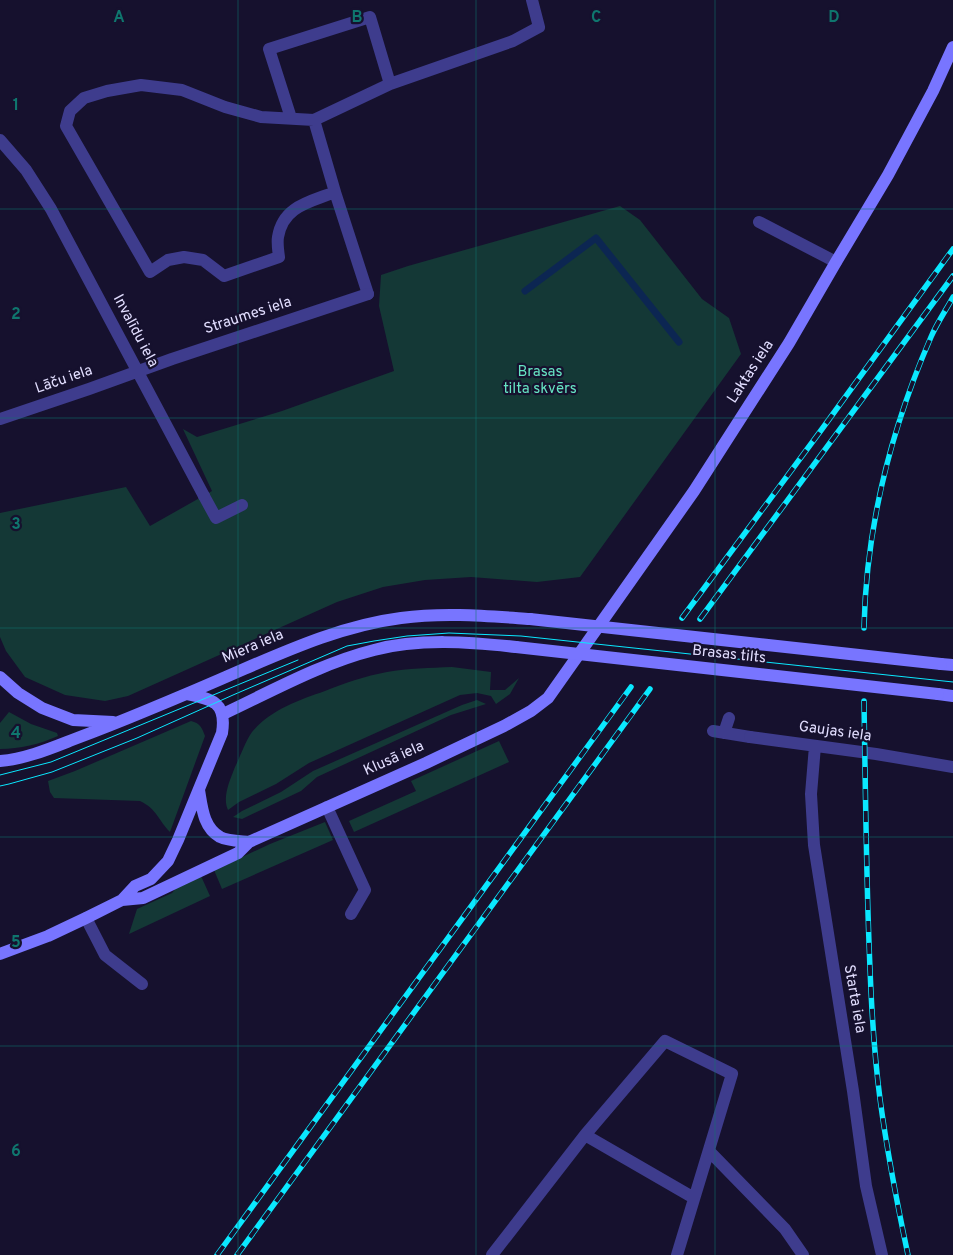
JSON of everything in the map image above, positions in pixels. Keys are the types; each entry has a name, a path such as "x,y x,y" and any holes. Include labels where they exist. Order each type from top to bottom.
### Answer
{"street":[{"path":"314,120 334,192 301,205 288,215 282,223 277,238 279,257 224,276 203,260 184,257 168,260 150,272 66,126 70,111 84,98 106,91 141,85 182,90 225,107 261,117 314,120 390,84 513,41 539,27 532,0"},
{"path":"291,118 269,49 370,17 390,84"},
{"name":"Laktas iela","path":"548,698 694,491 789,343 888,175 933,91 953,47"},
{"name":"Invalīdu iela","path":"0,140 26,170 51,209 216,518 242,505"},
{"name":"Straumes iela","path":"138,371 172,358 368,294 334,192"},
{"path":"760,222 836,262"},
{"name":"Lāču iela","path":"0,419 138,371"},
{"name":"Miera iela","path":"0,761 38,753 187,694 293,648 364,624 402,618 444,615 475,615 530,620"},
{"name":"Brasas tilts","path":"530,620 947,665"},
{"name":"Brasas tilts","path":"223,714 339,662 375,650 439,642 488,644 953,696"},
{"path":"0,677 18,693 42,708 73,720 118,722"},
{"path":"187,694 206,698 216,703 223,714"},
{"name":"Klusā iela","path":"122,900 143,898 238,853 249,842 504,726 531,711 548,698"},
{"name":"Klusā iela","path":"0,954 48,936 122,900 135,886 151,879 168,861 222,732 223,714"},
{"name":"Gaujas iela","path":"729,718 719,732 953,767"},
{"name":"Starta iela","path":"815,746 811,794 814,845 866,1186 882,1255"},
{"path":"199,790 202,813 211,829 220,837 228,840 249,842"},
{"path":"327,807 364,890 351,914"},
{"path":"86,918 105,955 142,984"},
{"path":"492,1255 585,1135 665,1041 732,1074 677,1255"},
{"path":"585,1135 694,1198"},
{"path":"709,1151 786,1229 803,1255"}],"green space":[{"name":"Brasas tilta skvērs","path":"620,206 640,220 702,299 729,318 741,354 580,577 537,582 471,577 425,580 383,587 337,602 128,696 105,701 65,695 25,677 6,651 0,637 0,513 126,487 150,526 212,491 183,429 197,437 282,411 394,371 379,306 381,275"},
{"path":"452,667 491,672 490,690 505,690 519,678 510,694 496,704 491,696 477,693 460,695 309,763 276,784 239,802 228,810 226,805 227,789 247,740 259,724 276,712 305,698 371,676 419,668"},
{"path":"477,700 486,704 451,715 317,777 301,791 242,819 233,817 281,792 313,771"},
{"path":"9,712 31,724 57,733 58,736 30,746 0,749 0,723"},
{"path":"191,721 200,726 205,736 170,832 154,811 140,801 54,798 50,792 48,781"},
{"path":"499,741 509,762 354,832 349,821 416,791 411,781"},
{"path":"325,822 333,840 222,889 214,870 270,844"},
{"path":"201,876 210,896 129,934 137,909 172,893 177,887"}],"waterway":[{"path":"525,291 596,238 679,342"}],"tram line":[{"path":"0,786 52,772 137,738 347,646 407,636 449,633 521,636 953,682"},
{"path":"0,775 51,762 298,660"}],"railway":[{"path":"682,618 953,249"},
{"path":"700,619 953,276"},
{"path":"864,628 870,553 883,479 904,407 917,372 931,337 953,297"},
{"path":"217,1255 631,687"},
{"path":"237,1255 650,689"},
{"path":"864,701 868,913 875,1052 886,1138 908,1255"}]}
